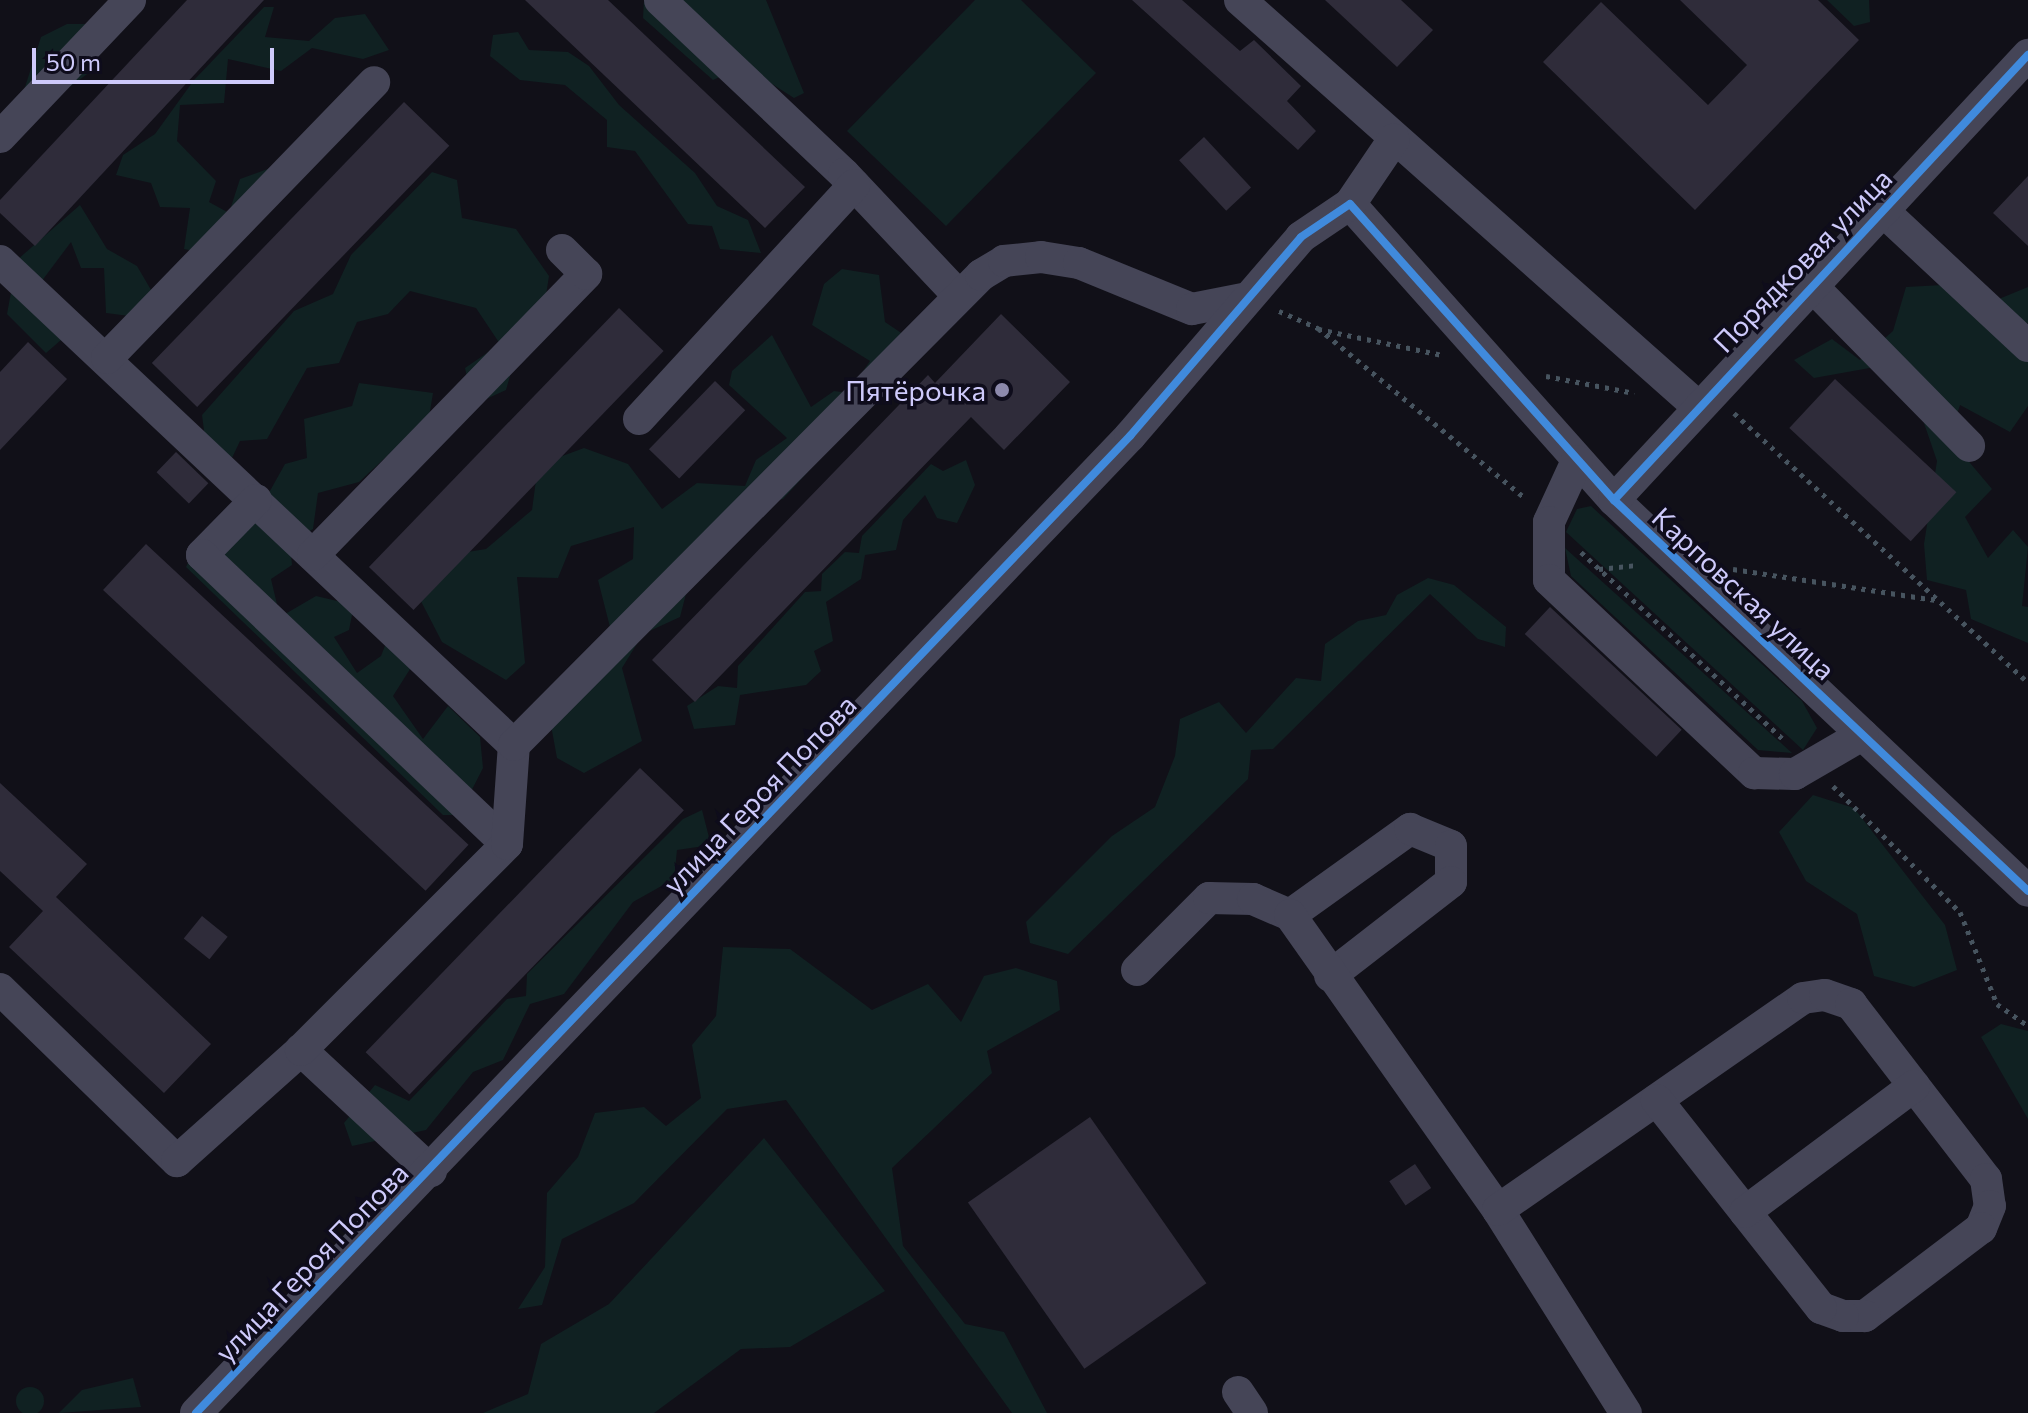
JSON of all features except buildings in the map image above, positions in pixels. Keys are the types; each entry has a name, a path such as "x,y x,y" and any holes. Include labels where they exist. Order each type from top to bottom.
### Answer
{"street":[{"path":"0,137 130,0"},
{"path":"660,0 854,185 959,296"},
{"path":"1240,0 1696,405"},
{"name":"Порядковая улица","path":"1614,500 1696,405 2028,55"},
{"path":"107,358 374,82"},
{"path":"1350,204 1394,139"},
{"path":"639,419 854,185"},
{"name":"улица Героя Попова","path":"196,1413 431,1171 1130,436 1301,237 1350,204"},
{"name":"Карповская улица","path":"1350,204 1614,500 2028,891"},
{"path":"1881,209 2028,346"},
{"path":"313,555 586,274 562,250"},
{"path":"0,989 177,1161 301,1050 507,844 514,745 959,296 1004,261 1041,257 1079,263 1192,309 1248,298"},
{"path":"7,283 107,358 514,745"},
{"path":"1810,284 1969,446"},
{"path":"1577,461 1549,522 1549,580 1754,773 1795,774 1862,735"},
{"path":"256,500 202,555 507,844"},
{"path":"1290,915 1410,829 1451,846 1451,882 1330,976"},
{"path":"1137,970 1209,898 1253,899 1290,915 1330,976 1498,1210 1626,1413"},
{"path":"1498,1210 1803,998 1825,995 1851,1004 1986,1179 1990,1206 1981,1228 1865,1316 1821,1308 1657,1100"},
{"path":"301,1050 431,1171"},
{"path":"1745,1212 1914,1086"}],"path":[{"path":"1599,569 1677,560 1942,601"}],"shaded area":[{"path":"644,0 766,0 804,93 794,98 744,66 713,80 643,18"},
{"path":"975,0 1021,0 1096,73 946,226 847,131"},
{"path":"1827,0 1869,0 1870,22 1854,26"},
{"path":"118,7 90,72 41,108 18,109 41,37 67,24 93,24"},
{"path":"264,7 274,7 265,37 309,41 335,18 365,14 389,50 363,59 312,48 281,71 228,59 224,103 180,105 177,141 216,181 209,202 229,213 240,179 273,167 220,256 184,249 190,208 160,207 151,183 116,175 123,155 155,134 194,80"},
{"path":"518,32 529,50 568,52 589,66 619,105 695,173 717,206 748,220 761,253 720,249 712,226 688,224 635,151 607,147 607,120 565,85 520,80 490,56 493,35"},
{"path":"432,172 457,180 462,218 516,229 549,276 538,346 514,362 506,390 473,405 465,368 500,344 476,308 410,291 388,314 357,322 339,363 307,368 267,439 240,441 231,460 206,446 202,415 294,311 333,294 351,255"},
{"path":"80,205 107,249 137,266 154,295 137,317 106,313 104,268 81,268 71,242 38,286 55,307 61,340 46,353 7,314 17,260"},
{"path":"842,269 879,275 885,322 922,347 783,499 731,509 698,548 680,617 643,634 622,668 642,741 584,773 557,758 546,698 612,635 598,580 633,559 634,527 571,546 558,578 517,577 525,663 506,680 442,642 409,578 443,556 486,549 532,510 538,465 584,448 628,464 662,509 697,483 745,486 756,460 787,438 729,385 732,371 772,335 811,407 834,391 848,393 870,361 812,325 824,284"},
{"path":"1979,283 1994,301 2028,287 2028,323 2016,325 2028,362 2028,406 2010,432 1960,405 1949,438 1992,489 1965,517 1988,558 2013,530 2028,547 2022,606 2028,607 2028,643 1971,619 1966,590 1927,580 1924,544 1937,461 1903,362 1814,378 1794,360 1832,339 1860,360 1893,331 1906,287"},
{"path":"359,383 433,393 429,417 359,482 318,493 313,529 290,543 292,565 271,579 280,617 316,596 354,605 349,630 334,637 357,673 381,656 395,620 424,647 393,696 423,739 448,706 480,737 483,768 459,815 443,815 186,567 203,532 247,532 285,464 307,458 304,419 352,406"},
{"path":"966,460 975,485 957,523 937,518 925,495 903,520 896,550 865,555 861,579 826,602 833,641 814,651 821,671 806,685 740,695 735,725 694,729 687,706 718,686 737,688 738,666 805,592 821,591 822,574 845,552 859,553 862,536 931,464 943,471"},
{"path":"1591,506 1802,701 1817,728 1803,750 1566,532 1577,509"},
{"path":"1565,548 1792,753 1758,750 1571,576"},
{"path":"1428,578 1454,585 1506,627 1505,647 1478,639 1430,594 1273,749 1251,750 1248,779 1068,954 1030,943 1026,922 1112,836 1155,807 1175,756 1180,719 1219,702 1246,733 1296,678 1321,681 1325,644 1358,621 1386,615 1397,595"},
{"path":"1813,795 1854,808 1945,925 1957,970 1914,987 1874,976 1857,914 1806,881 1779,832"},
{"path":"702,810 711,845 677,850 674,879 633,902 564,994 530,1004 503,1060 473,1072 426,1130 352,1146 344,1123 375,1085 409,1101 507,999 526,996 527,974 683,819"},
{"path":"723,947 790,949 872,1010 928,984 961,1022 984,976 1016,968 1057,981 1060,1010 987,1051 992,1073 892,1168 903,1246 965,1324 1004,1332 1047,1413 1012,1413 786,1100 727,1109 634,1203 562,1239 542,1305 518,1309 545,1267 547,1193 578,1157 595,1113 644,1107 666,1126 701,1098 692,1045 716,1016"},
{"path":"2001,1024 2028,1031 2028,1119 1981,1037"},
{"path":"764,1138 885,1291 790,1347 741,1349 654,1413 483,1413 528,1394 541,1344 609,1304"},
{"path":"133,1378 141,1407 59,1413 82,1390"},
{"path":"30,1387 40,1391 44,1401 40,1411 30,1415 20,1411 16,1401 20,1391"}],"cycle path":[{"path":"1614,500 2028,55"},
{"path":"196,1413 1130,436 1301,237 1350,204 1614,500 2028,891"}],"place":[{"name":"Пятёрочка","path":"1002,390"}]}
